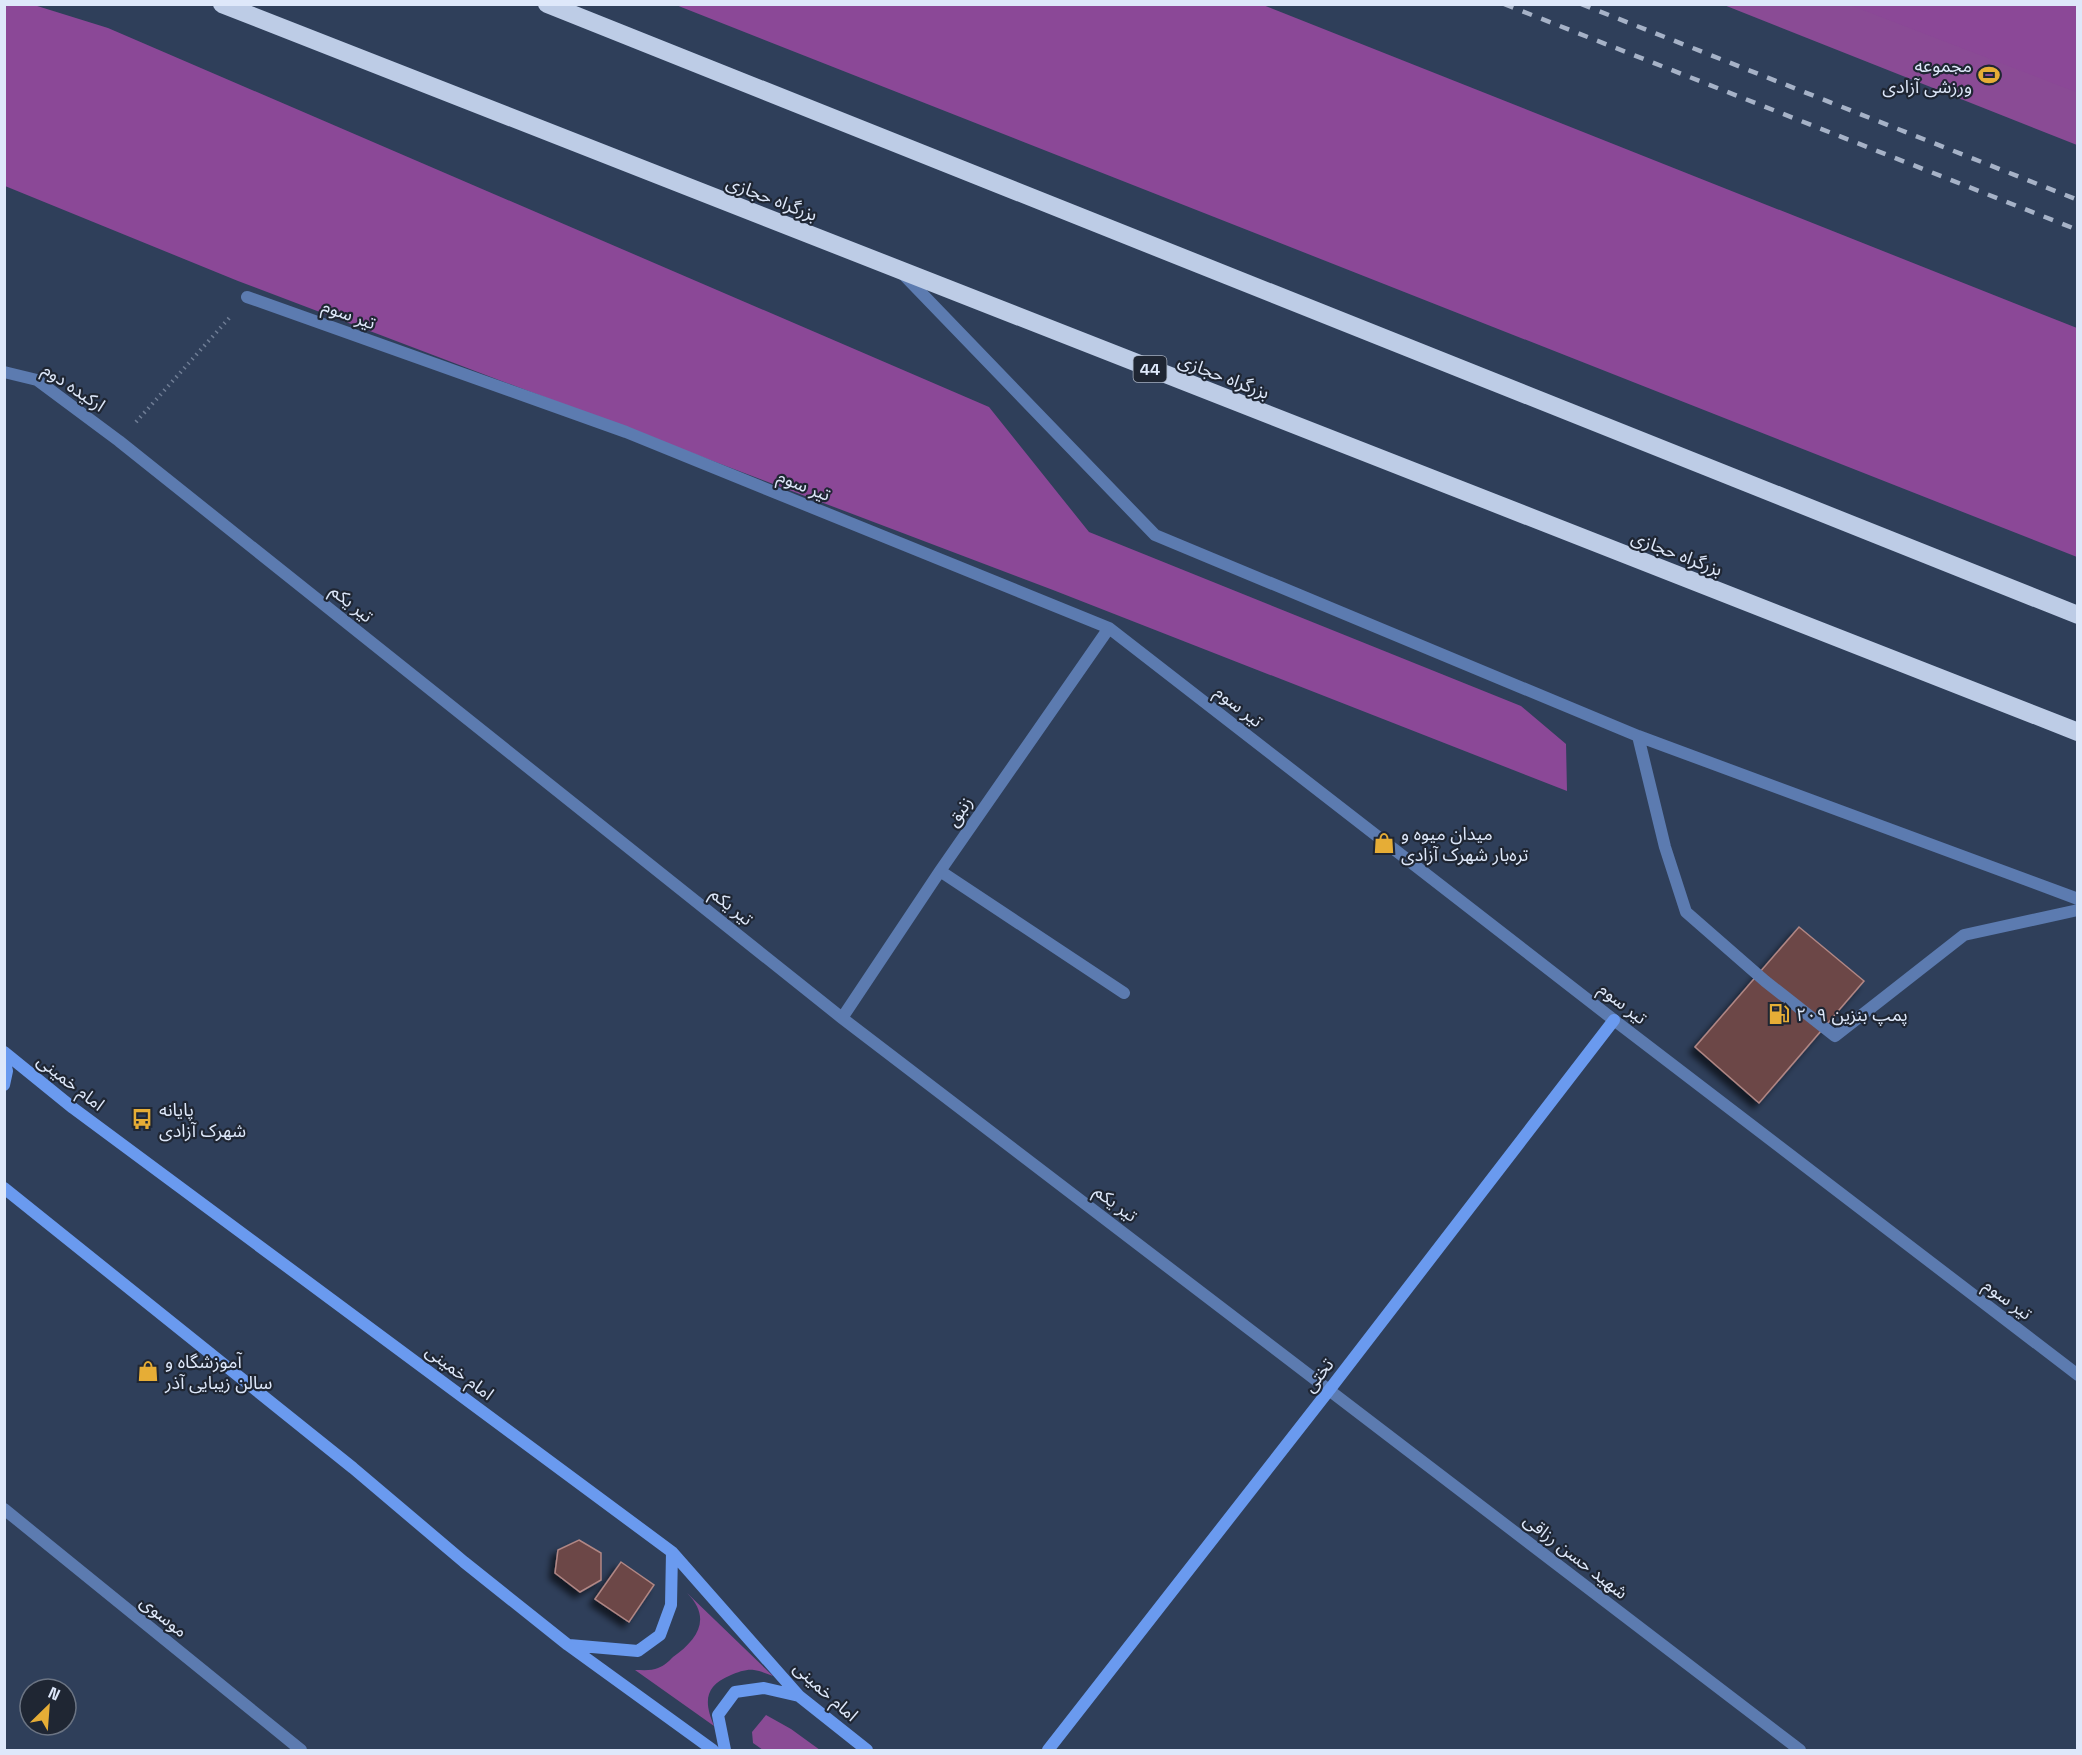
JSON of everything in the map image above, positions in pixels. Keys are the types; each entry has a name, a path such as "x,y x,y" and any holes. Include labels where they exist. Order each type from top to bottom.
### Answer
{"highway":[{"name":"بزرگراه حجازی","path":"222,4 2078,732"},
{"path":"547,4 2078,615"}],"street":[{"path":"900,271 1155,535 1638,736 2078,898"},
{"name":"تیر سوم","path":"247,297 626,432 1109,628 1614,1020 2078,1375"},
{"name":"ارکیده دوم","path":"4,372 38,380 119,441"},
{"name":"تیر یکم","path":"119,441 842,1018 1330,1389"},
{"name":"زنبق","path":"842,1018 940,871 1109,628"},
{"path":"1638,736 1665,847 1686,912 1766,981 1835,1036 1964,935 2078,910"},
{"path":"940,871 1124,993"},
{"name":"تختی","path":"1048,1750 1614,1020"},
{"name":"امام خمینی","path":"4,1052 73,1108 672,1552 799,1696 867,1750"},
{"path":"4,1058 7,1071 4,1085"},
{"path":"4,1188 568,1645 713,1750"},
{"name":"شهید حسن رزاقی","path":"1330,1389 1800,1750"},
{"name":"موسوی","path":"4,1509 301,1750"},
{"path":"568,1645 638,1651 660,1635 671,1605 672,1552"},
{"path":"725,1750 718,1715 735,1692 764,1688 799,1696"}],"path":[{"path":"119,441 247,297"}],"shaded area":[{"path":"4,5 34,5 108,28 989,407 1089,532 1521,706 1566,744 1567,791 1053,590 238,281 5,186"},
{"path":"676,5 1263,5 2077,328 2077,557"},
{"name":"مجموعه ورزشی آزادی","path":"1724,5 2077,5 2077,145"},
{"path":"1850,5 2077,5 2077,92 2063,87"},
{"path":"687,1593 773,1676 757,1670 745,1670 722,1679 716,1684 711,1690 708,1702 714,1726 635,1670 653,1670 662,1666 682,1650 695,1635 699,1628 699,1611"},
{"path":"766,1715 791,1729 820,1750 763,1750 753,1743 752,1732"}],"building":[{"name":"پمپ بنزین ۲۰۹","path":"1799,927 1864,981 1759,1103 1695,1047"},
{"path":"579,1540 601,1553 601,1580 580,1592 555,1573 558,1550"},
{"path":"621,1562 654,1585 629,1622 595,1599"}],"railway":[{"path":"1504,4 2078,230"},
{"path":"1581,4 2078,200"}],"place":[{"name":"مجموعه ورزشی آزادی","path":"1989,75"},
{"name":"میدان میوه و تره‌بار شهرک آزادی","path":"1384,843"},
{"name":"پمپ بنزین ۲۰۹","path":"1779,1014"},
{"name":"پایانه شهرک آزادی","path":"142,1119"},
{"name":"آموزشگاه و سالن زیبایی آذر","path":"148,1371"}]}
